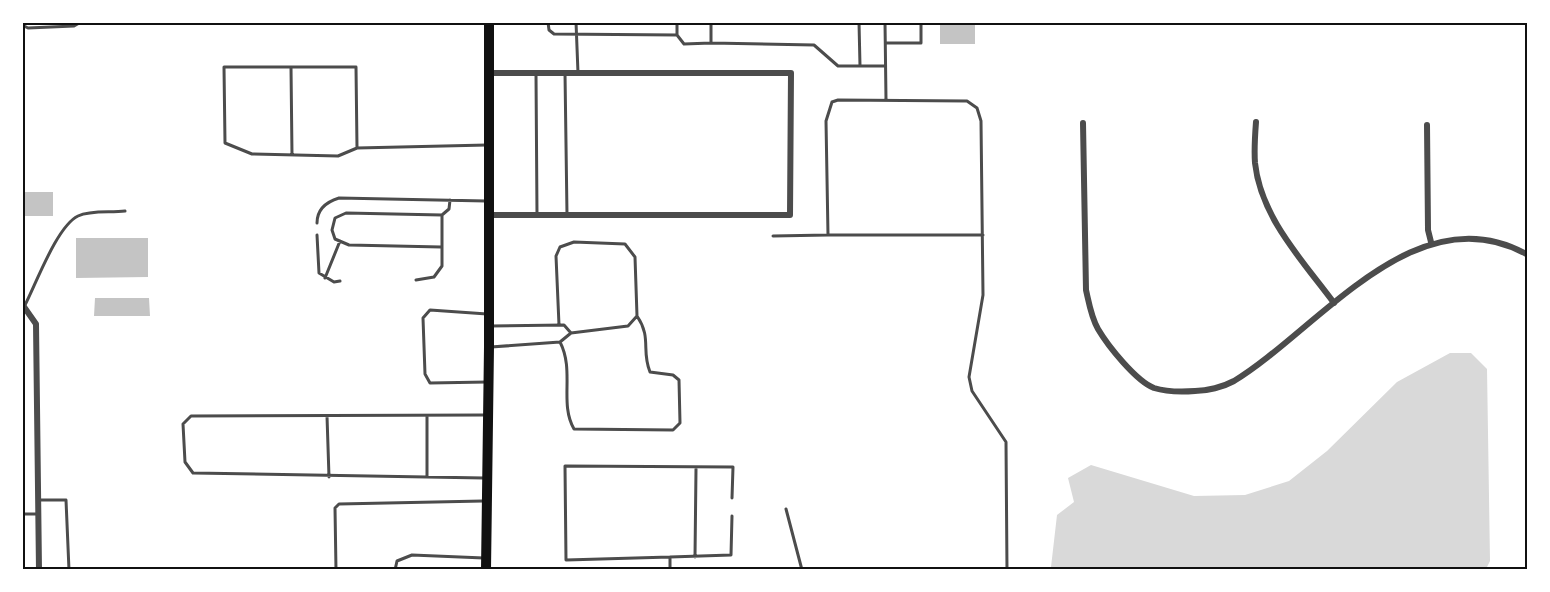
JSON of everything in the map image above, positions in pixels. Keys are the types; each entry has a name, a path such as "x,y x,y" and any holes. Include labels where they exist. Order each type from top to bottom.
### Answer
{"main road":[{"path":"486,570 489,414 487,73 489,22"}],"street":[{"path":"487,73 790,73 790,215 488,215"},
{"path":"1256,122 1255,164 1262,191 1274,220 1334,303"},
{"path":"1083,123 1086,290 1098,329 1137,377 1154,387 1177,392 1206,391 1233,382 1334,303 1407,251 1431,242 1479,240 1502,244 1527,255"},
{"path":"1427,125 1428,230 1431,242"},
{"path":"24,305 36,324 36,500 39,514 39,570"}],"lane":[{"path":"22,25 28,28 58,27 74,26 81,22"},
{"path":"548,22 549,30 554,34 677,35"},
{"path":"576,22 578,73"},
{"path":"677,22 677,35 684,44 814,45 838,66 885,66"},
{"path":"711,22 711,43"},
{"path":"859,22 860,66"},
{"path":"885,22 886,100"},
{"path":"885,43 921,43 921,22"},
{"path":"357,148 356,68 224,67 225,143 252,154 338,156 357,148 488,145"},
{"path":"291,67 292,155"},
{"path":"536,73 537,215"},
{"path":"565,73 567,215"},
{"path":"828,235 826,121 832,102 838,100 967,101 976,108 981,121 983,295 969,377 972,392 981,408 1006,442 1007,570"},
{"path":"317,224 321,209 326,203 339,198 488,201"},
{"path":"441,247 349,245 335,239 332,230 335,218 346,213 442,214 449,208 450,200"},
{"path":"24,305 58,239 72,219 81,215 125,212"},
{"path":"416,280 426,280 439,273 442,266 442,214"},
{"path":"317,235 317,268 325,278 340,281"},
{"path":"773,236 983,235"},
{"path":"325,278 340,241"},
{"path":"559,325 556,256 560,247 574,242 625,244 635,257 636,316 645,328 647,364 650,372 673,375 679,380 680,423 673,430 574,429 568,419 568,357 560,342"},
{"path":"489,314 430,310 423,318 425,374 430,383 489,382"},
{"path":"489,347 560,342 571,333 628,326 636,316"},
{"path":"489,326 564,325 571,333"},
{"path":"486,478 193,473 185,462 183,424 191,416 489,414"},
{"path":"327,416 329,477"},
{"path":"427,416 427,478"},
{"path":"732,498 733,467 566,466 566,560 731,555 732,516"},
{"path":"695,557 696,468"},
{"path":"36,500 66,500 69,570"},
{"path":"336,570 335,508 339,504 486,501"},
{"path":"786,509 802,570"},
{"path":"22,514 39,514"},
{"path":"395,570 397,561 412,555 486,558"},
{"path":"670,557 670,570"}],"shaded area":[{"path":"1450,353 1471,353 1487,369 1490,561 1486,569 1053,570 1051,567 1057,515 1074,502 1068,478 1091,465 1194,496 1245,495 1289,481 1327,451 1397,382"}],"building":[{"path":"940,22 975,22 975,44 940,44"},
{"path":"22,192 53,192 53,216 22,216"},
{"path":"76,238 148,238 148,277 76,278"},
{"path":"95,298 149,298 150,316 94,316"}]}
